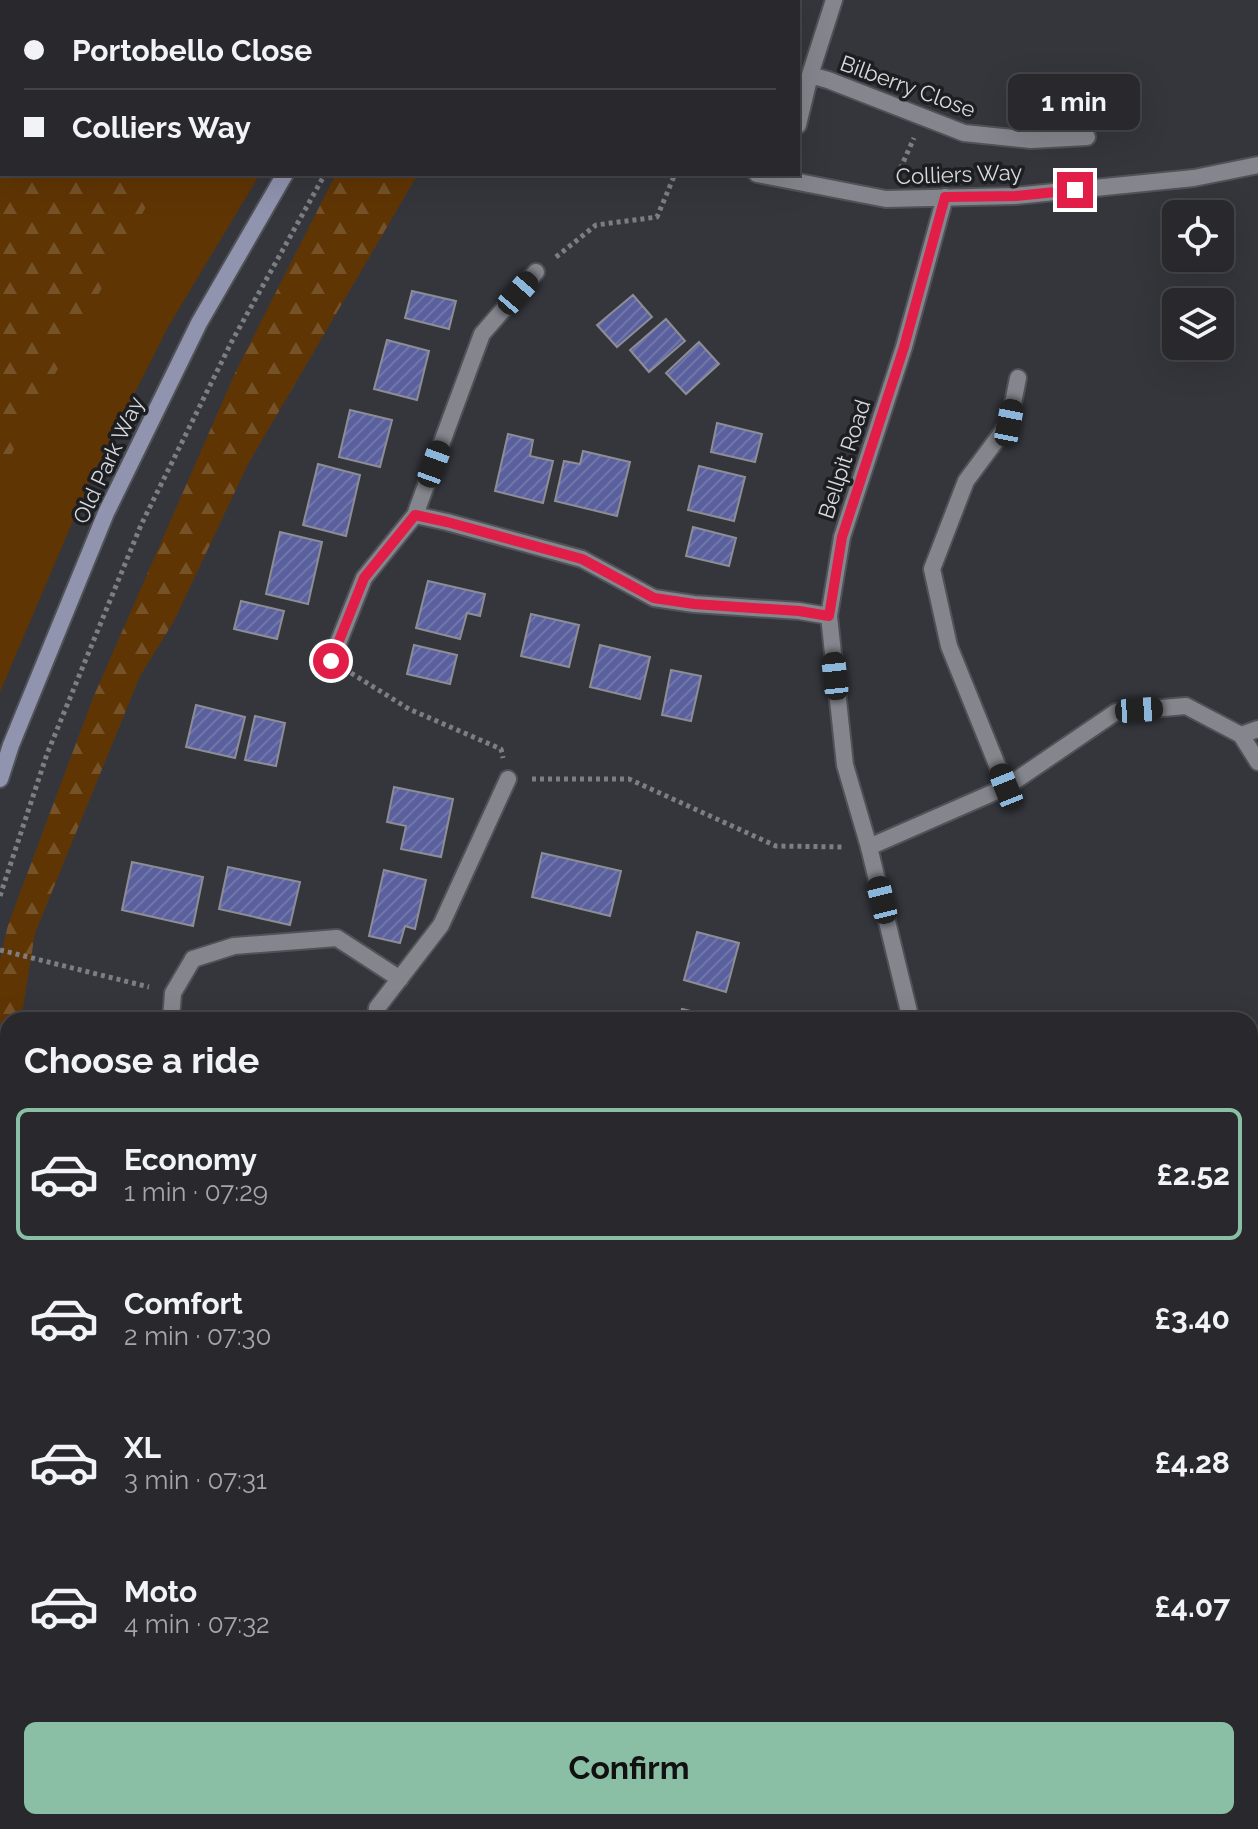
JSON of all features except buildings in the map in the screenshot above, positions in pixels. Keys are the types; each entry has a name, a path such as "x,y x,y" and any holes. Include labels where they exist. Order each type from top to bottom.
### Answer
{"main road":[{"name":"Old Park Way","path":"0,779 106,513 199,323 284,176"}],"street":[{"path":"800,117 834,0"},
{"name":"Bilberry Close","path":"810,75 964,133 1031,140 1087,137"},
{"name":"Colliers Way","path":"786,177 886,199 1015,196 1179,179 1258,165"},
{"name":"Bellpit Road","path":"909,1012 869,847 845,765 829,616 842,537 904,347 945,197"},
{"path":"331,661 364,578 415,515 482,334 536,272"},
{"path":"1006,787 949,646 932,569 966,481 1009,423 1018,378"},
{"path":"415,515 582,559 654,598 829,616"},
{"path":"869,847 1006,787 1116,712 1186,706 1241,735 1258,762"},
{"path":"1241,735 1258,729"},
{"path":"377,1012 441,925 508,779"},
{"path":"172,1012 173,993 193,959 234,946 337,938 400,979"}],"path":[{"path":"886,199 923,117"},
{"path":"0,896 47,754 141,525 232,341 324,176"},
{"path":"536,272 596,225 657,217 674,176"},
{"path":"331,661 409,709 501,749 508,779 629,779 776,846 869,847"},
{"path":"0,950 173,993"}],"green space":[{"path":"0,176 259,176 168,327 87,488 0,692"},
{"path":"0,176 163,176 0,475"},
{"path":"335,176 417,176 248,464 174,621 140,676 35,933 22,1012 0,1012 0,960 8,925 93,698 236,371"}],"route":[{"path":"331,661 364,578 415,515 582,559 654,598 829,616 842,537 904,347 945,197 1015,196 1075,190"}]}
